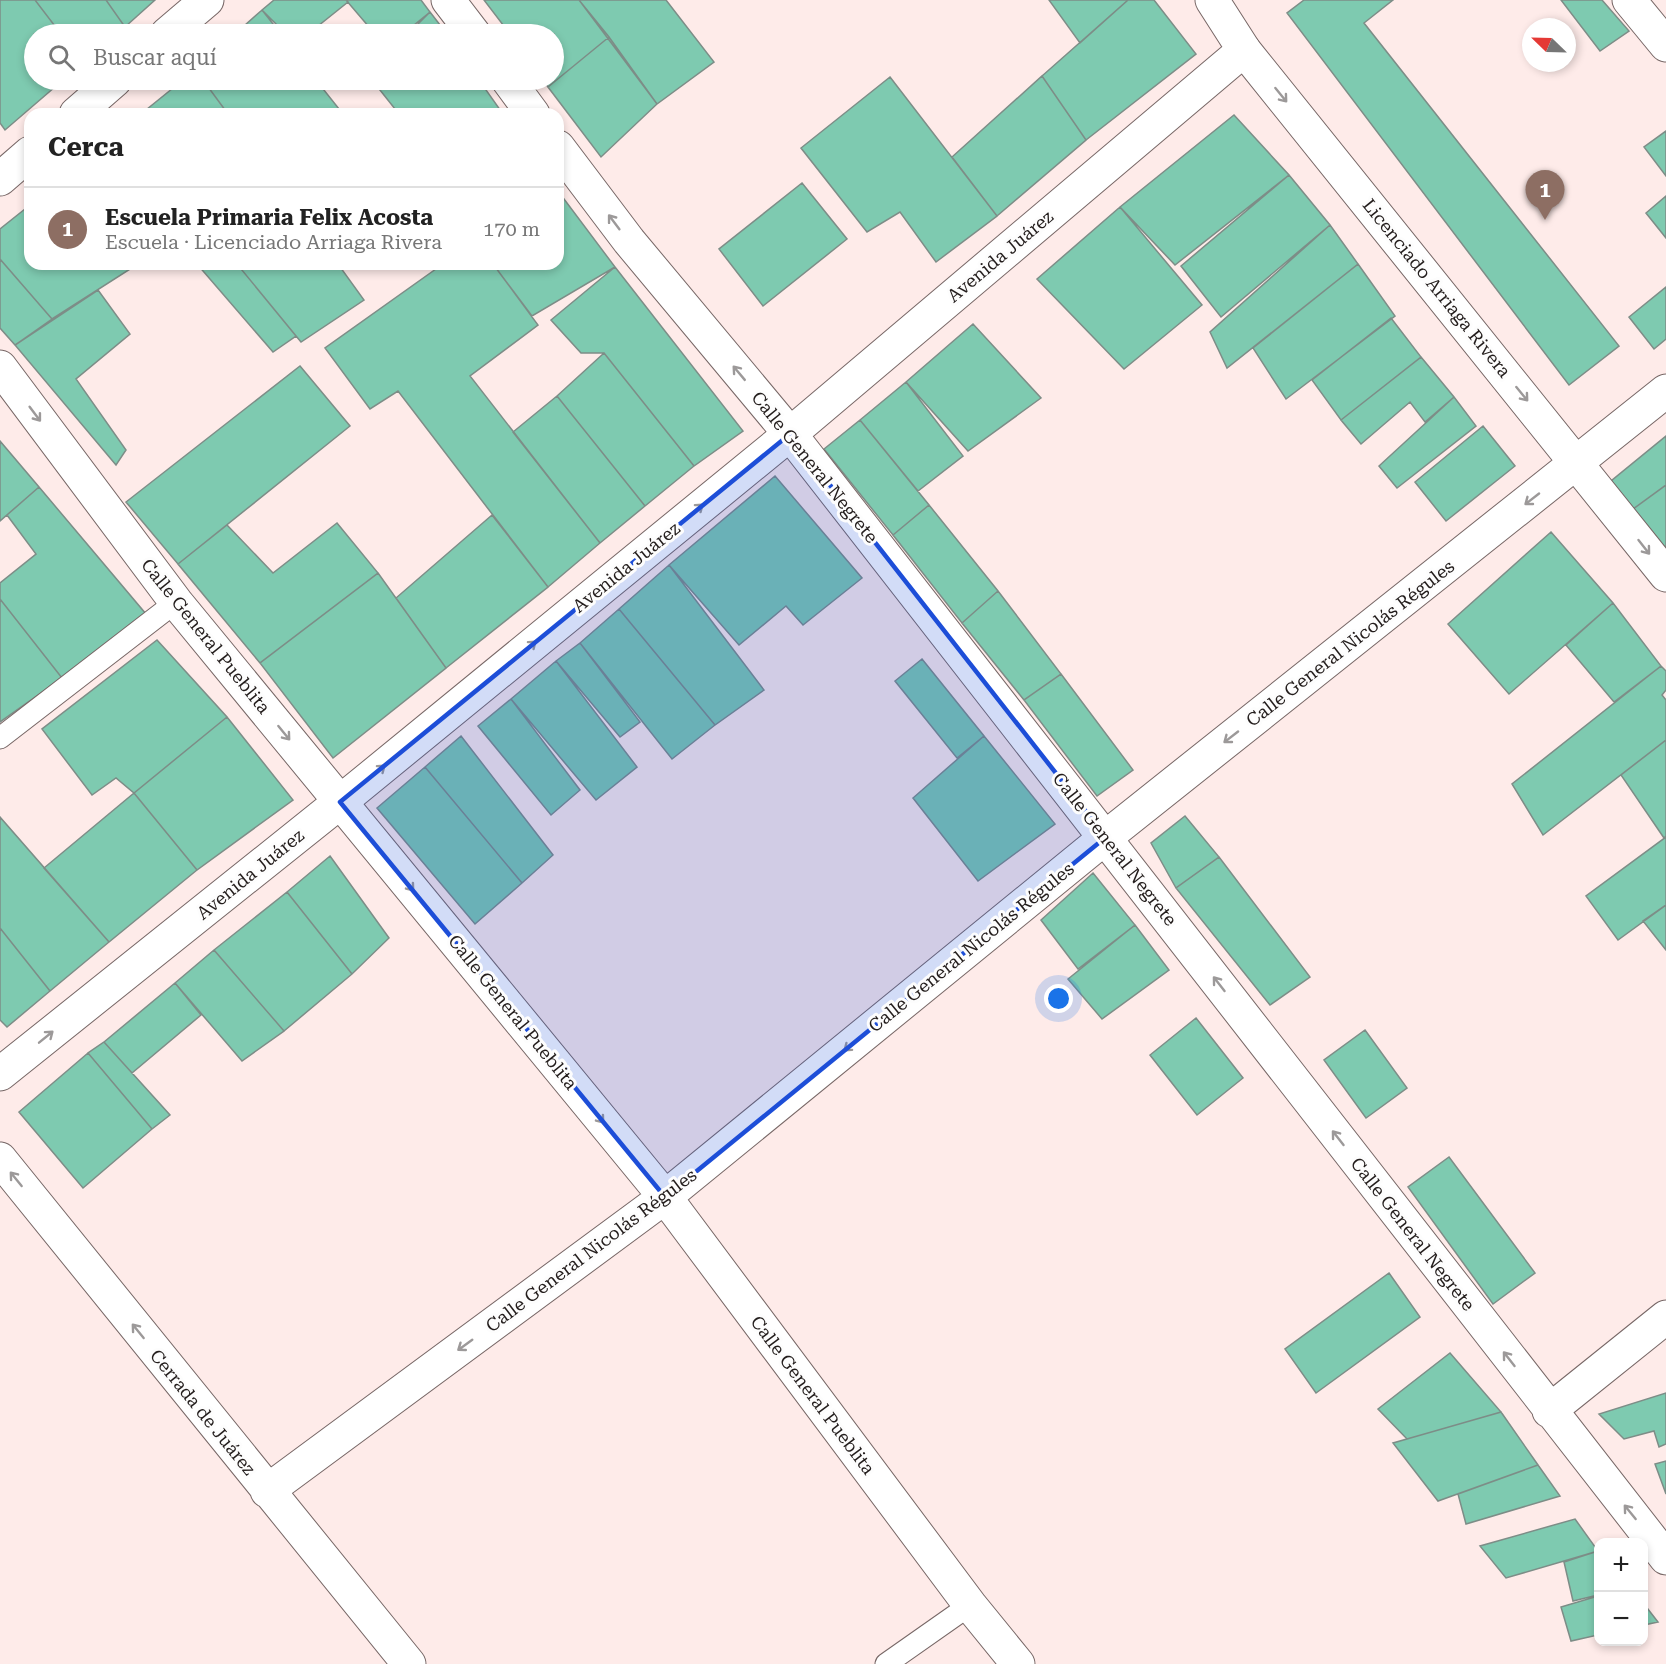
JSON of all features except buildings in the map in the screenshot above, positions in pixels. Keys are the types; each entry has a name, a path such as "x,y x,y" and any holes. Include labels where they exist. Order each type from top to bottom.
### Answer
{"street":[{"path":"179,24 207,0"},
{"path":"448,0 466,24"},
{"name":"Licenciado Arriaga Rivera","path":"1211,0 1244,50 1578,462 1666,575"},
{"path":"1629,0 1666,45"},
{"name":"Avenida Juárez","path":"0,1074 340,802 790,434 1244,50"},
{"path":"83,108 104,90"},
{"path":"515,90 529,108"},
{"name":"Calle General Negrete","path":"564,155 629,241 790,434 1106,837 1549,1411 1666,1558"},
{"path":"0,179 24,158"},
{"name":"Calle General Pueblita","path":"0,367 176,602 665,1197 970,1605 1018,1664"},
{"name":"Calle General Nicolás Régules","path":"267,1491 665,1197 1106,837 1666,391"},
{"name":"Cerrada de Juárez","path":"0,1159 409,1664"},
{"path":"1549,1411 1666,1317"}],"lane":[{"path":"0,738 176,602"},
{"path":"886,1664 970,1605"}],"highlighted area":[{"path":"790,434 1106,837 665,1197 340,802"}],"place":[{"name":"Escuela Primaria Felix Acosta","path":"1545,220"}]}
